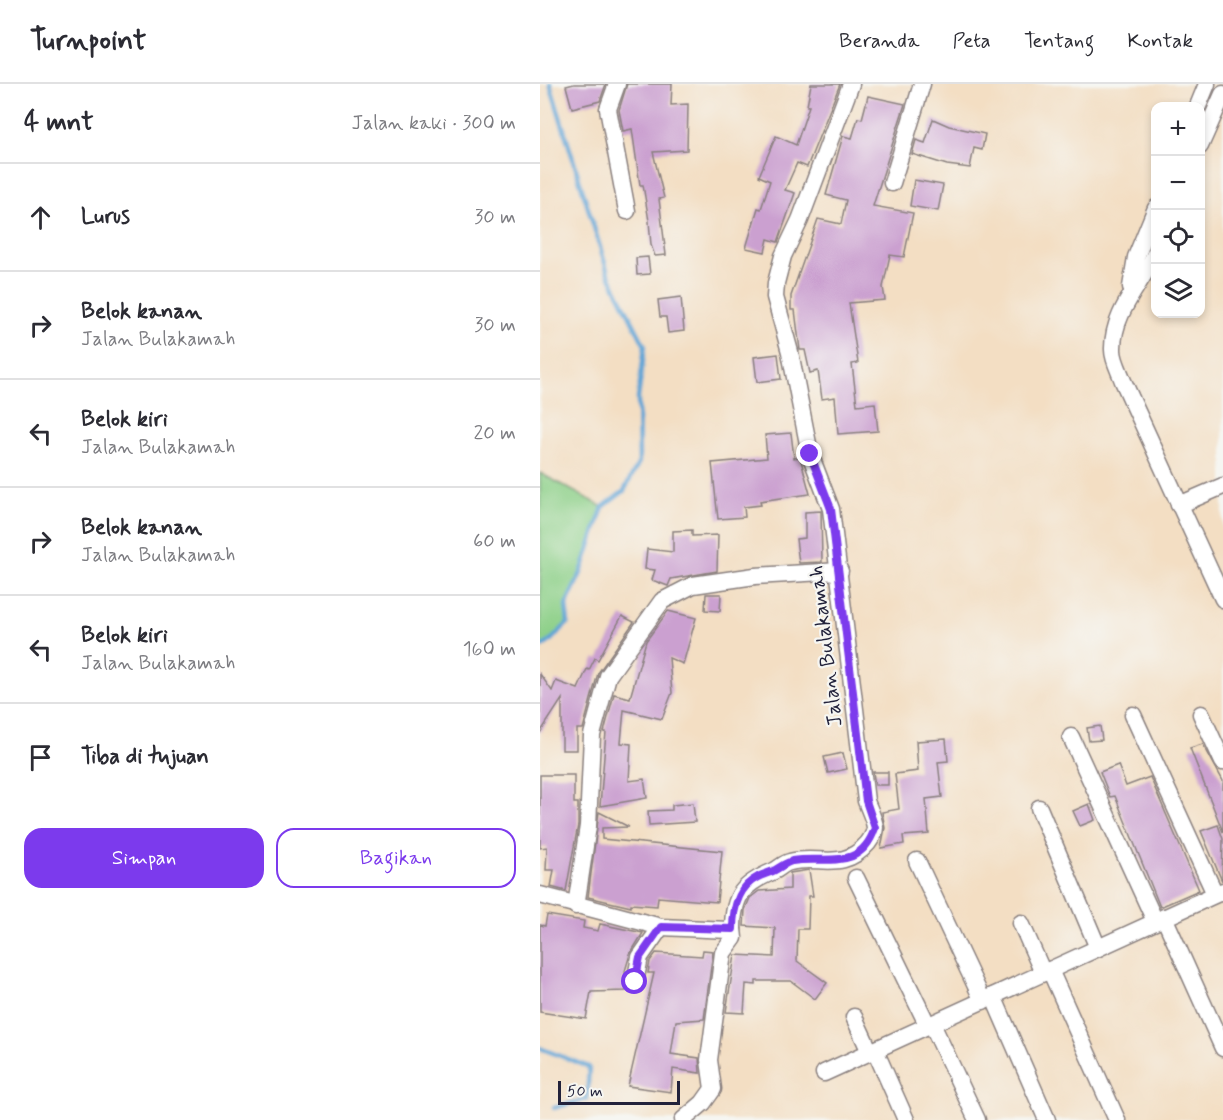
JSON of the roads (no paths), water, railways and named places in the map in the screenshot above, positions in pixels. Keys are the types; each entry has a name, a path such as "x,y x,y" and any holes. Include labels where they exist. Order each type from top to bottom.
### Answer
{"street":[{"path":"617,84 608,109 627,211"},
{"name":"Jalan Bulakamah","path":"683,1120 703,1102 712,1089 709,1060 723,953 734,938 733,914 738,896 757,877 788,862 830,862 846,858 866,846 875,828 866,801 831,509 810,454 790,352 775,297 783,256 800,220 851,84"},
{"path":"892,183 922,84"},
{"path":"1200,102 1207,84"},
{"path":"1205,135 1223,94"},
{"path":"1154,210 1136,257 1130,293 1116,331 1113,352 1123,381 1223,599"},
{"path":"1130,293 1151,259"},
{"path":"1179,505 1223,486"},
{"path":"576,906 588,826 592,735 608,676 662,602 693,585 755,576 840,571"},
{"path":"1200,714 1223,762"},
{"path":"824,1073 1219,892 1133,715"},
{"path":"1071,737 1223,1048"},
{"path":"1039,808 1098,948"},
{"path":"917,861 988,998 1047,1120"},
{"path":"856,878 976,1120"},
{"path":"540,895 661,927 733,929"},
{"path":"1020,923 1047,972 1118,1120"},
{"path":"635,982 640,957 661,927"},
{"path":"854,1017 906,1120"}],"waterway":[{"path":"540,647 548,643 568,623 566,605 581,573 603,507 624,491 639,462 638,398 645,346 608,273 550,84"},
{"path":"540,1048 589,1067 587,1099 554,1108"}]}
